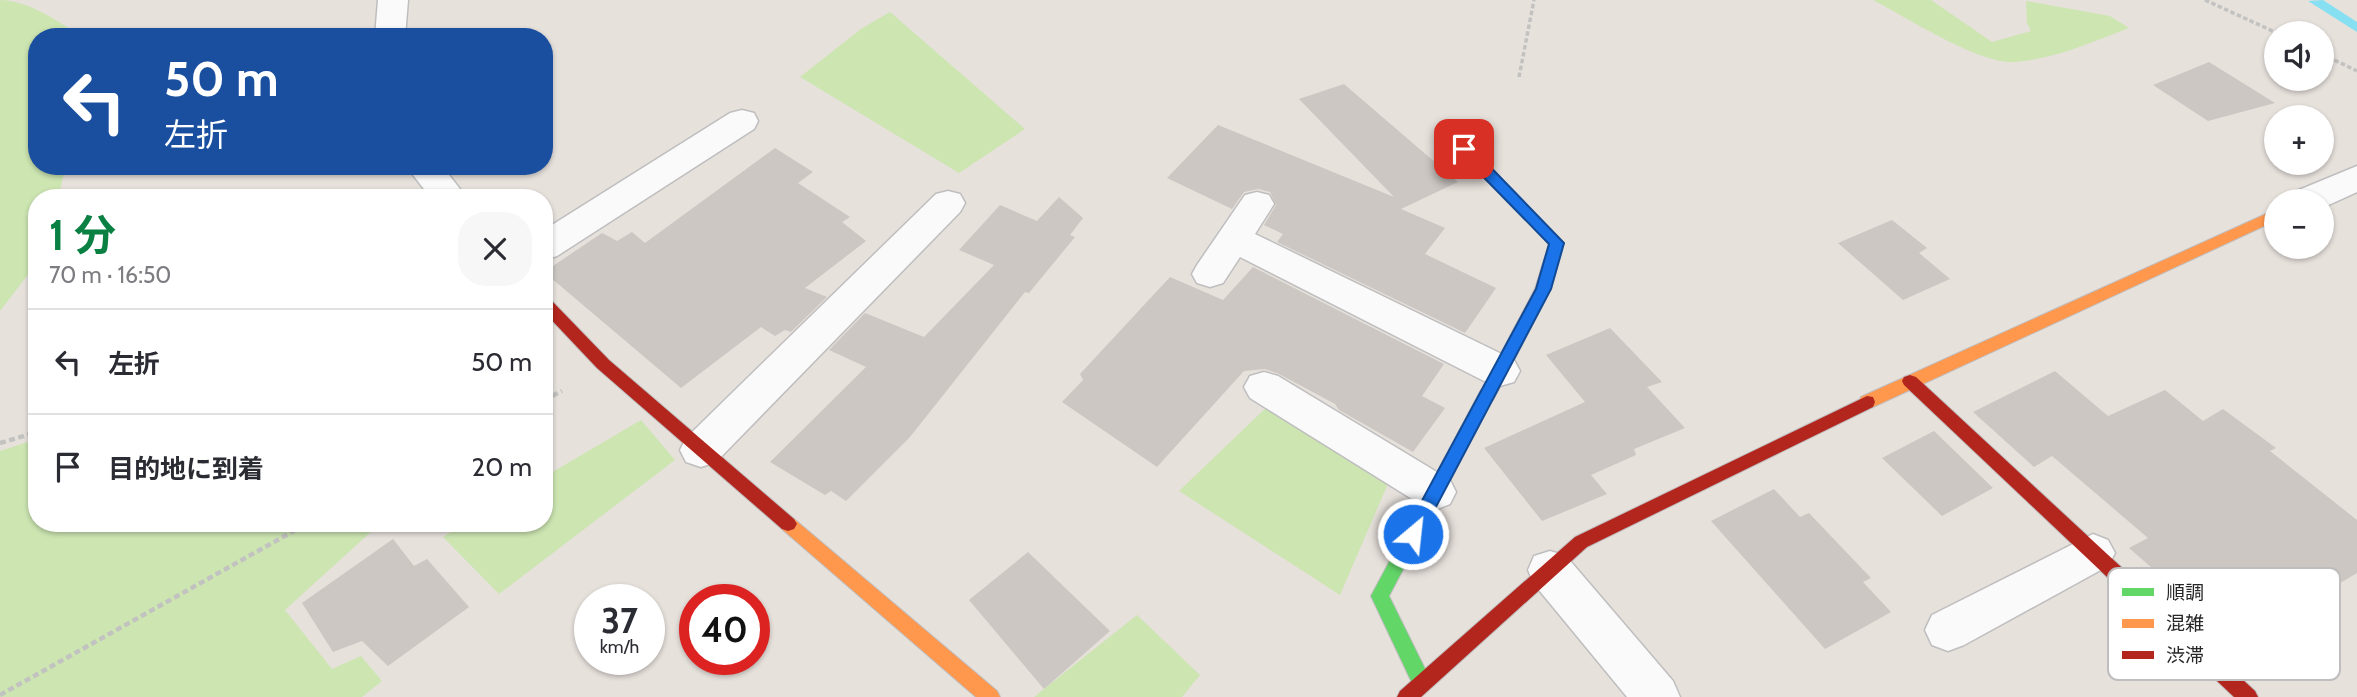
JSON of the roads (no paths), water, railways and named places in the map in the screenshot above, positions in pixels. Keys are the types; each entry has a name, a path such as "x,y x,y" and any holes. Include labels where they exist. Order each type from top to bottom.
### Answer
{"street":[{"path":"391,28 393,0"},
{"path":"553,241 742,121"},
{"path":"1422,681 1380,596 1544,289 1557,243 1464,149"},
{"path":"431,175 442,189"},
{"path":"2333,189 2357,178"},
{"path":"701,450 948,203"},
{"path":"1210,274 1257,204"},
{"path":"1407,697 1581,542 1910,381 2264,220"},
{"path":"1234,239 1500,371"},
{"path":"553,312 603,365 990,697"},
{"path":"1910,381 2110,568"},
{"path":"1264,387 1435,492"},
{"path":"1948,630 2093,552"},
{"path":"1550,570 1656,697"},
{"path":"2230,680 2248,697"}],"waterway":[{"path":"2315,1 2357,28"}]}
